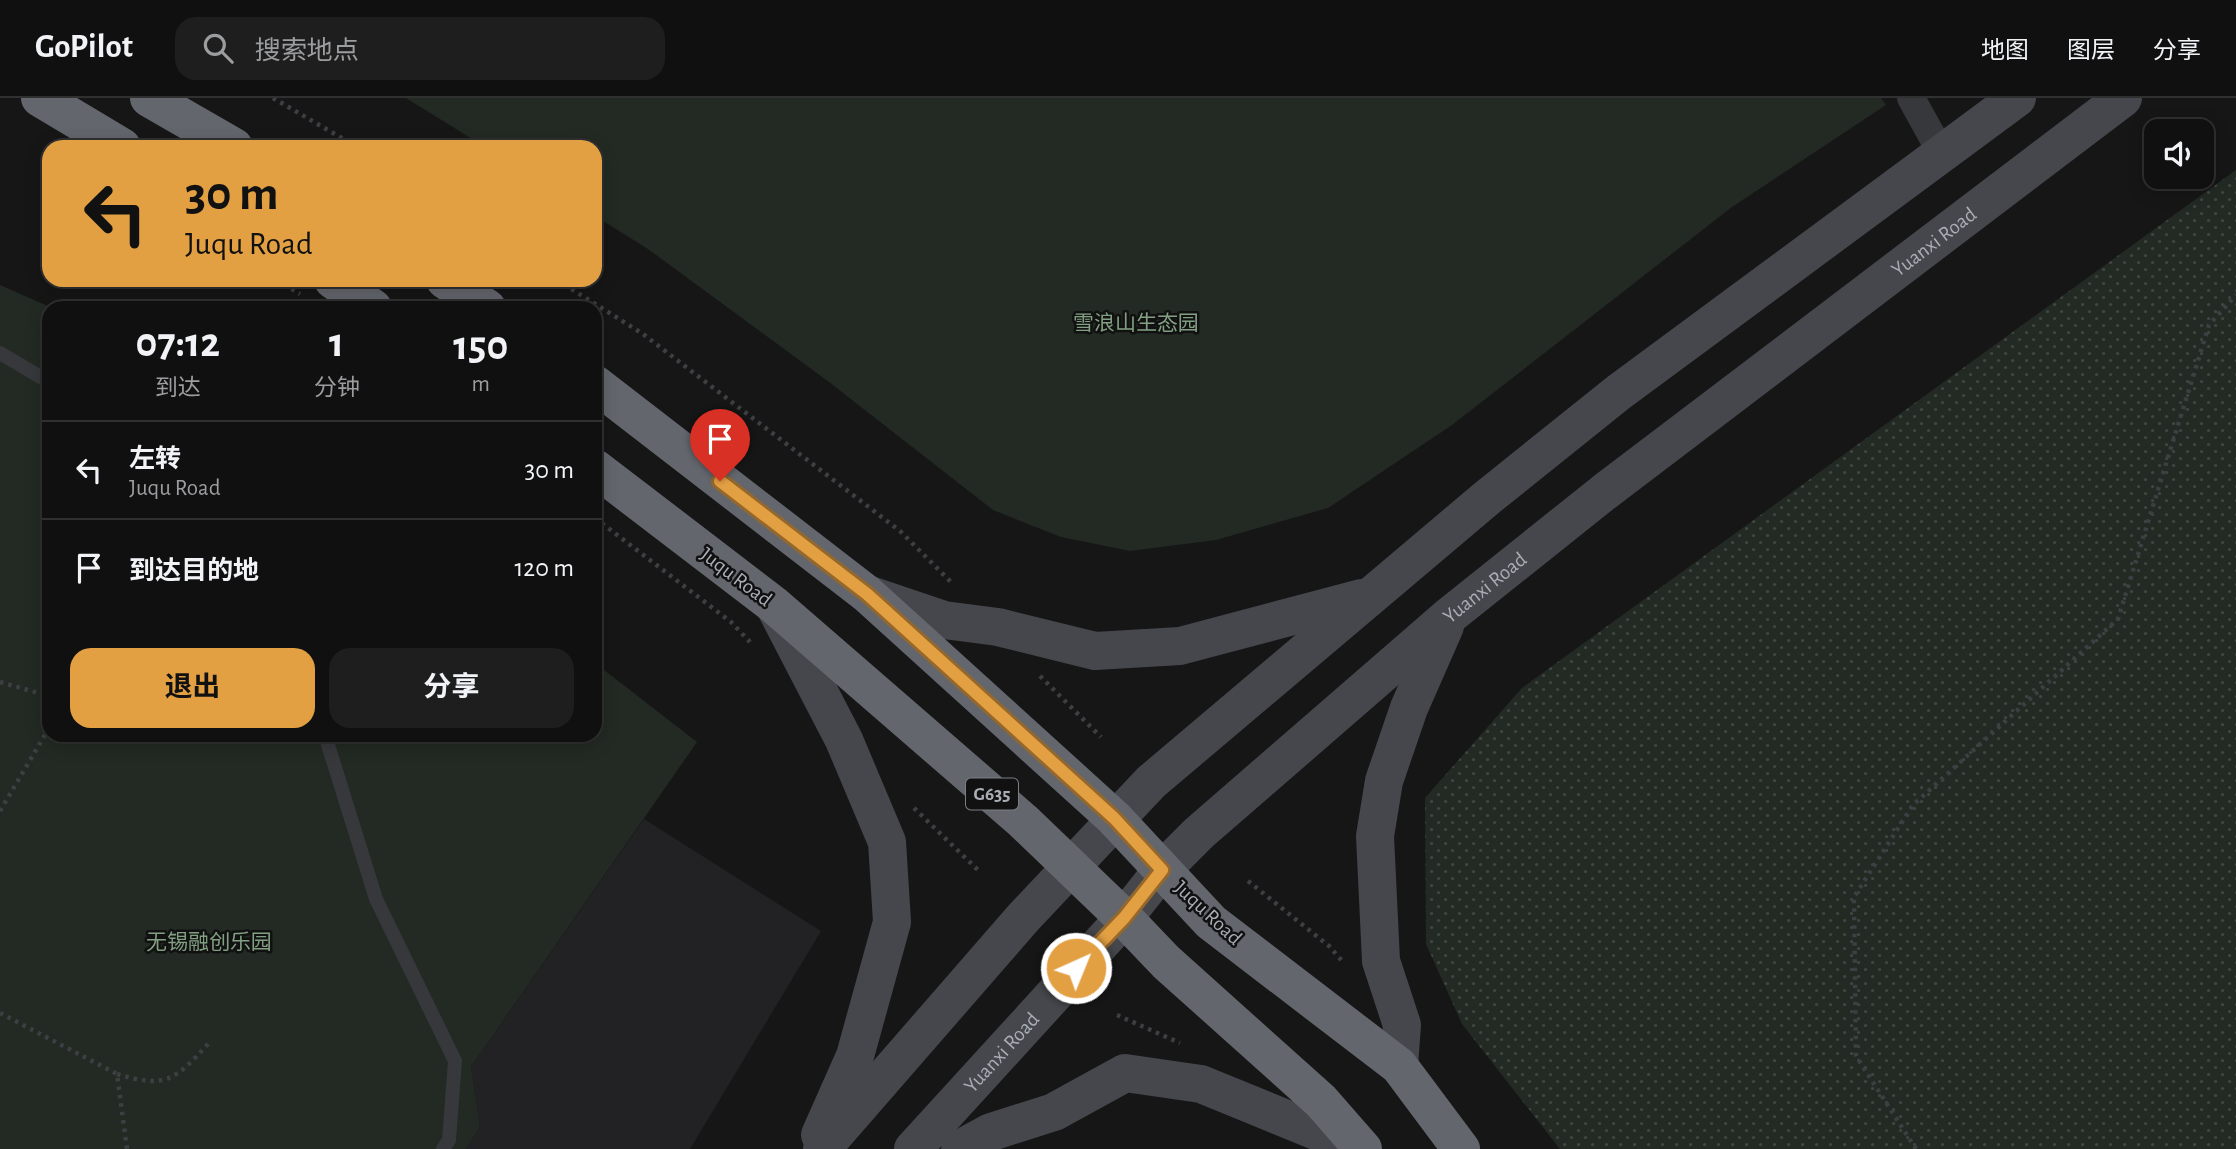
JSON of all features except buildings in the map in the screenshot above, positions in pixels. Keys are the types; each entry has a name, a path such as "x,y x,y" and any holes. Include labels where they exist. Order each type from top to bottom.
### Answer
{"highway":[{"path":"40,98 110,140"},
{"path":"149,98 222,140"},
{"path":"342,287 363,301"},
{"path":"456,287 476,301"},
{"name":"Juqu Road","path":"602,389 867,594 1114,818 1211,922 1399,1066 1461,1149"},
{"name":"Juqu Road","path":"602,473 774,605 1023,821 1166,962 1321,1101 1363,1149"}],"main road":[{"path":"822,1149 1069,867 1151,782 1370,596 1619,392 2017,98"},
{"name":"Yuanxi Road","path":"913,1149 1124,918 1162,870 1199,833 1449,616 1603,493 2123,98"},
{"path":"867,594 944,620 998,627 1095,651 1180,646 1370,596"},
{"path":"774,605 844,740 887,842 892,922 881,970 855,1056 813,1149"},
{"path":"1399,1066 1402,1025 1381,961 1375,836 1384,781 1409,708 1449,616"},
{"path":"960,1149 991,1132 1054,1112 1125,1073 1201,1084 1321,1133 1345,1149"}],"street":[{"path":"1911,98 1942,154"}],"lane":[{"path":"0,353 42,378"},
{"path":"327,742 376,899 455,1060 449,1140 443,1149"}],"path":[{"path":"273,98 344,140"},
{"path":"568,287 590,301"},
{"path":"1916,1149 1856,1056 1854,897 1913,806 2118,619 2209,325 2236,295"},
{"path":"602,308 643,334 900,531 958,589"},
{"path":"1034,670 1101,737"},
{"path":"0,682 42,694"},
{"path":"0,811 42,739"},
{"path":"0,1013 34,1028 117,1074 148,1083 180,1074 208,1044"},
{"path":"117,1074 127,1149"}],"shaded area":[{"path":"644,819 821,931 690,1149 466,1149 480,1126 471,1067"}],"green space":[{"name":"雪浪山生态园","path":"406,98 1881,98 1886,105 1732,207 1452,425 1328,508 1216,540 1130,551 1061,537 993,510 829,382 648,249 602,220 602,140 474,140"},
{"path":"2236,170 2236,1149 1560,1149 1462,1024 1426,944 1425,798 1522,688 2210,189 2214,189 2214,186"},
{"name":"无锡融创乐园","path":"0,285 42,304 42,742 602,742 602,668 697,742 471,1067 480,1126 466,1149 0,1149"}],"route":[{"path":"720,481 867,594 1114,818 1162,870 1124,918 1076,968"}]}
